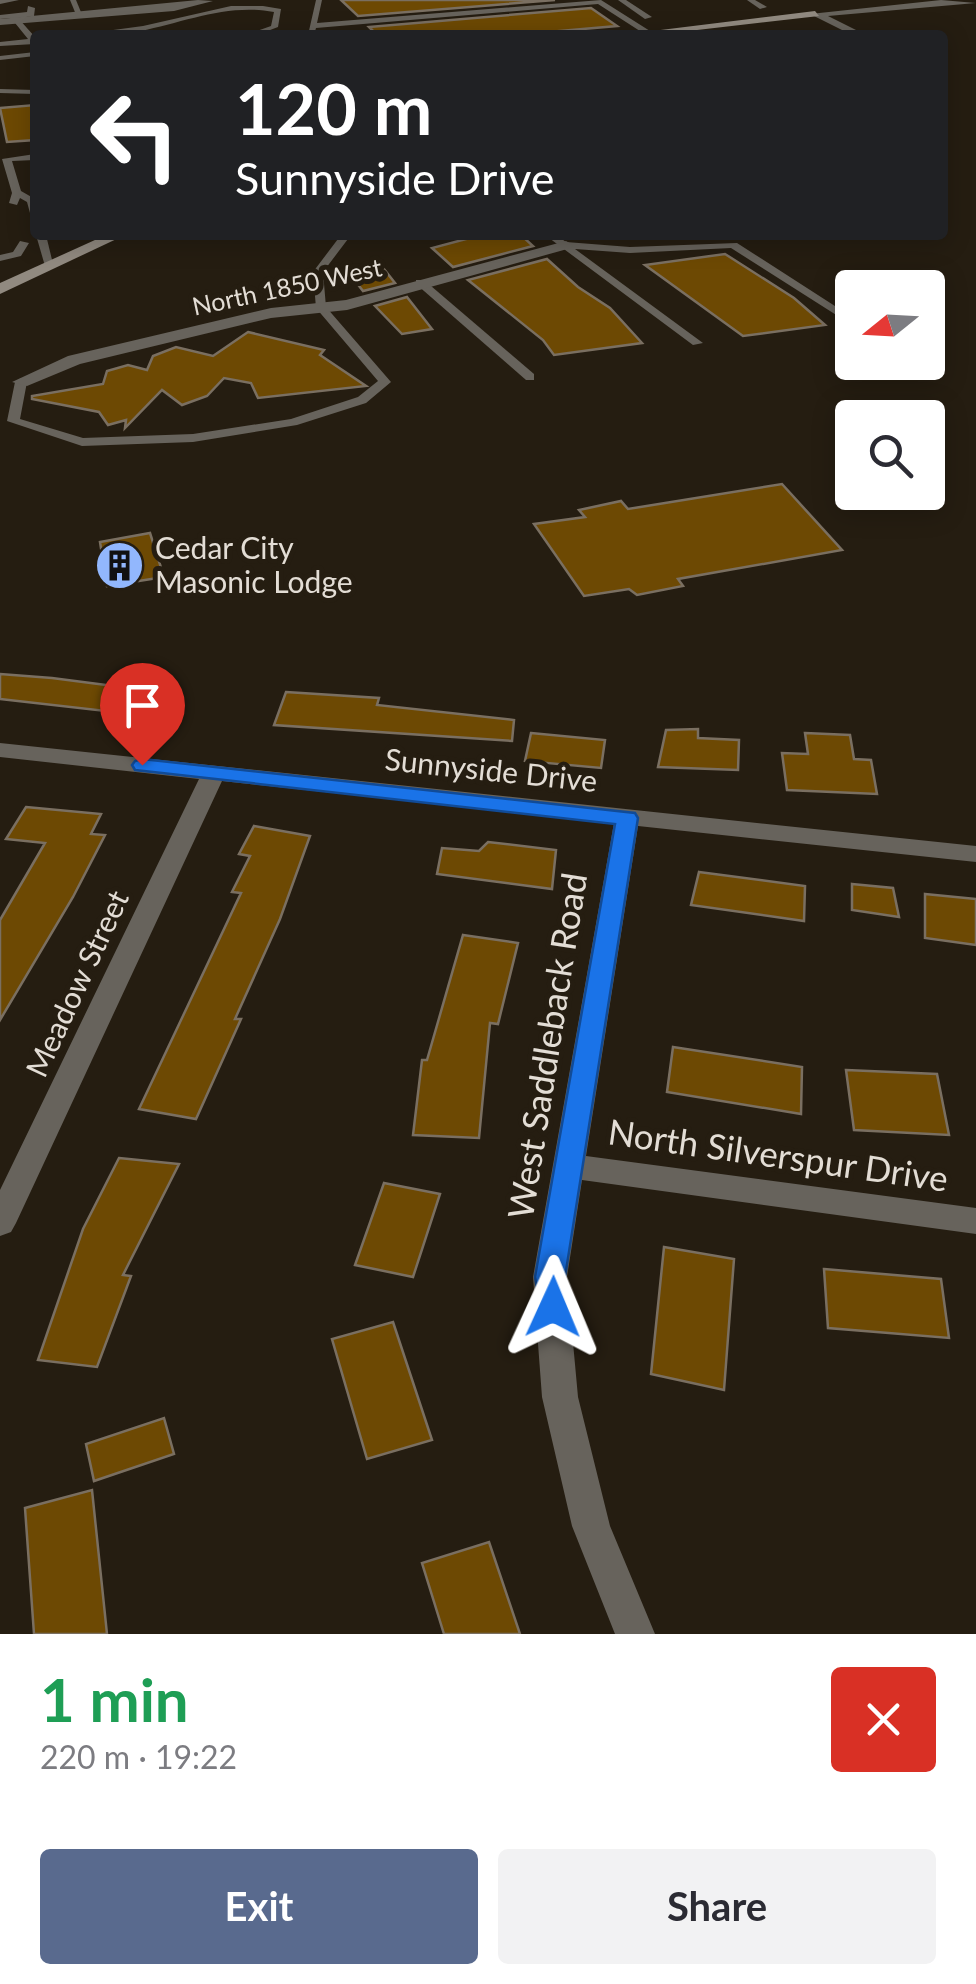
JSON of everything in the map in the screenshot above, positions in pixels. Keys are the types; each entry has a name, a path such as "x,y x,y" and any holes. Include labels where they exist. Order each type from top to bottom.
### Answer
{"main road":[{"path":"796,4 815,14"},
{"path":"665,30 815,14"},
{"path":"0,289 104,240"}],"street":[{"path":"815,14 975,0"},
{"path":"0,19 62,22 80,15 208,1"},
{"path":"815,14 850,30"},
{"name":"North 1850 West","path":"21,382 74,360 270,313 347,305 566,245"},
{"name":"Sunnyside Drive","path":"0,750 976,854"},
{"name":"Meadow Street","path":"0,1223 214,773"},
{"name":"West Saddleback Road","path":"627,818 550,1277 560,1397 591,1526 636,1634"},
{"name":"North Silverspur Drive","path":"569,1166 976,1221"}],"lane":[{"path":"0,2 16,0"},
{"path":"73,0 80,15"},
{"path":"116,0 122,12"},
{"path":"208,1 218,0"},
{"path":"319,0 312,30 598,1 643,30"},
{"path":"621,0 648,17"},
{"path":"750,0 763,7"},
{"path":"30,36 14,18 31,14 31,8"},
{"path":"122,30 148,27 179,16 255,8 278,11 274,27 265,30"},
{"path":"391,30 613,11"},
{"path":"0,44 30,40"},
{"path":"0,58 30,55"},
{"path":"0,90 30,92"},
{"path":"3,160 7,154 30,149"},
{"path":"3,160 30,157"},
{"path":"3,160 15,198 30,200"},
{"path":"42,240 50,266"},
{"path":"21,382 13,421 82,442 193,438 293,422 362,400 385,382 321,308 318,272 342,240"},
{"path":"558,240 697,343"},
{"path":"0,258 17,254 24,243"},
{"path":"566,245 630,250 733,246 835,311"},
{"path":"420,282 530,377"}],"building":[{"path":"341,0 555,0 358,16"},
{"path":"591,8 617,26 571,30 369,27"},
{"path":"30,105 30,140 7,142 0,108"},
{"path":"462,240 526,240 533,246 453,267 432,248"},
{"path":"725,254 794,298 825,325 743,336 645,265"},
{"path":"547,259 578,287 610,308 642,343 554,355 543,340 468,280"},
{"path":"380,264 395,283 363,291 349,273"},
{"path":"407,297 432,329 402,334 375,306"},
{"path":"248,332 324,350 320,355 366,386 258,398 251,383 224,378 207,396 182,405 162,390 125,428 126,420 108,425 99,412 32,399 103,384 107,371 128,365 147,370 153,356 176,347 213,356"},
{"path":"782,484 842,550 678,579 683,586 637,595 629,589 584,596 534,524 585,517 579,510 621,501 628,509"},
{"name":"Cedar City Masonic Lodge","path":"150,533 164,577 107,586 100,542"},
{"path":"0,674 137,689 123,713 0,699"},
{"path":"286,692 379,698 377,705 514,720 512,741 274,725"},
{"path":"698,729 698,738 739,740 738,770 658,767 666,730"},
{"path":"531,733 605,740 601,768 525,761"},
{"path":"805,733 850,735 854,759 871,760 877,794 787,790 782,753 808,754"},
{"path":"26,807 101,814 91,834 105,835 0,1020 0,920 45,843 6,839"},
{"path":"254,826 310,836 280,919 235,1019 241,1019 196,1119 139,1109 241,893 232,892 250,856 239,854"},
{"path":"488,842 556,850 552,889 437,874 442,848 479,851"},
{"path":"699,872 805,886 804,921 691,905"},
{"path":"852,884 893,888 899,917 852,910"},
{"path":"925,894 976,899 976,945 925,938"},
{"path":"463,935 518,943 498,1024 490,1023 479,1138 413,1135 422,1060 427,1060"},
{"path":"673,1047 802,1067 801,1114 667,1092"},
{"path":"846,1070 937,1074 949,1135 854,1130"},
{"path":"119,1158 179,1164 123,1275 131,1276 97,1367 38,1360 83,1229"},
{"path":"384,1183 440,1194 413,1277 355,1265"},
{"path":"664,1247 734,1259 724,1390 651,1374"},
{"path":"824,1269 941,1279 949,1338 828,1328"},
{"path":"393,1322 432,1440 367,1459 332,1339"},
{"path":"164,1418 174,1454 94,1481 86,1444"},
{"path":"92,1490 107,1634 34,1634 25,1508"},
{"path":"489,1542 520,1634 444,1634 422,1563"}],"place":[{"name":"Cedar City Masonic Lodge","path":"120,566"}],"route":[{"path":"142,765 627,818 550,1277 553,1307"}]}
